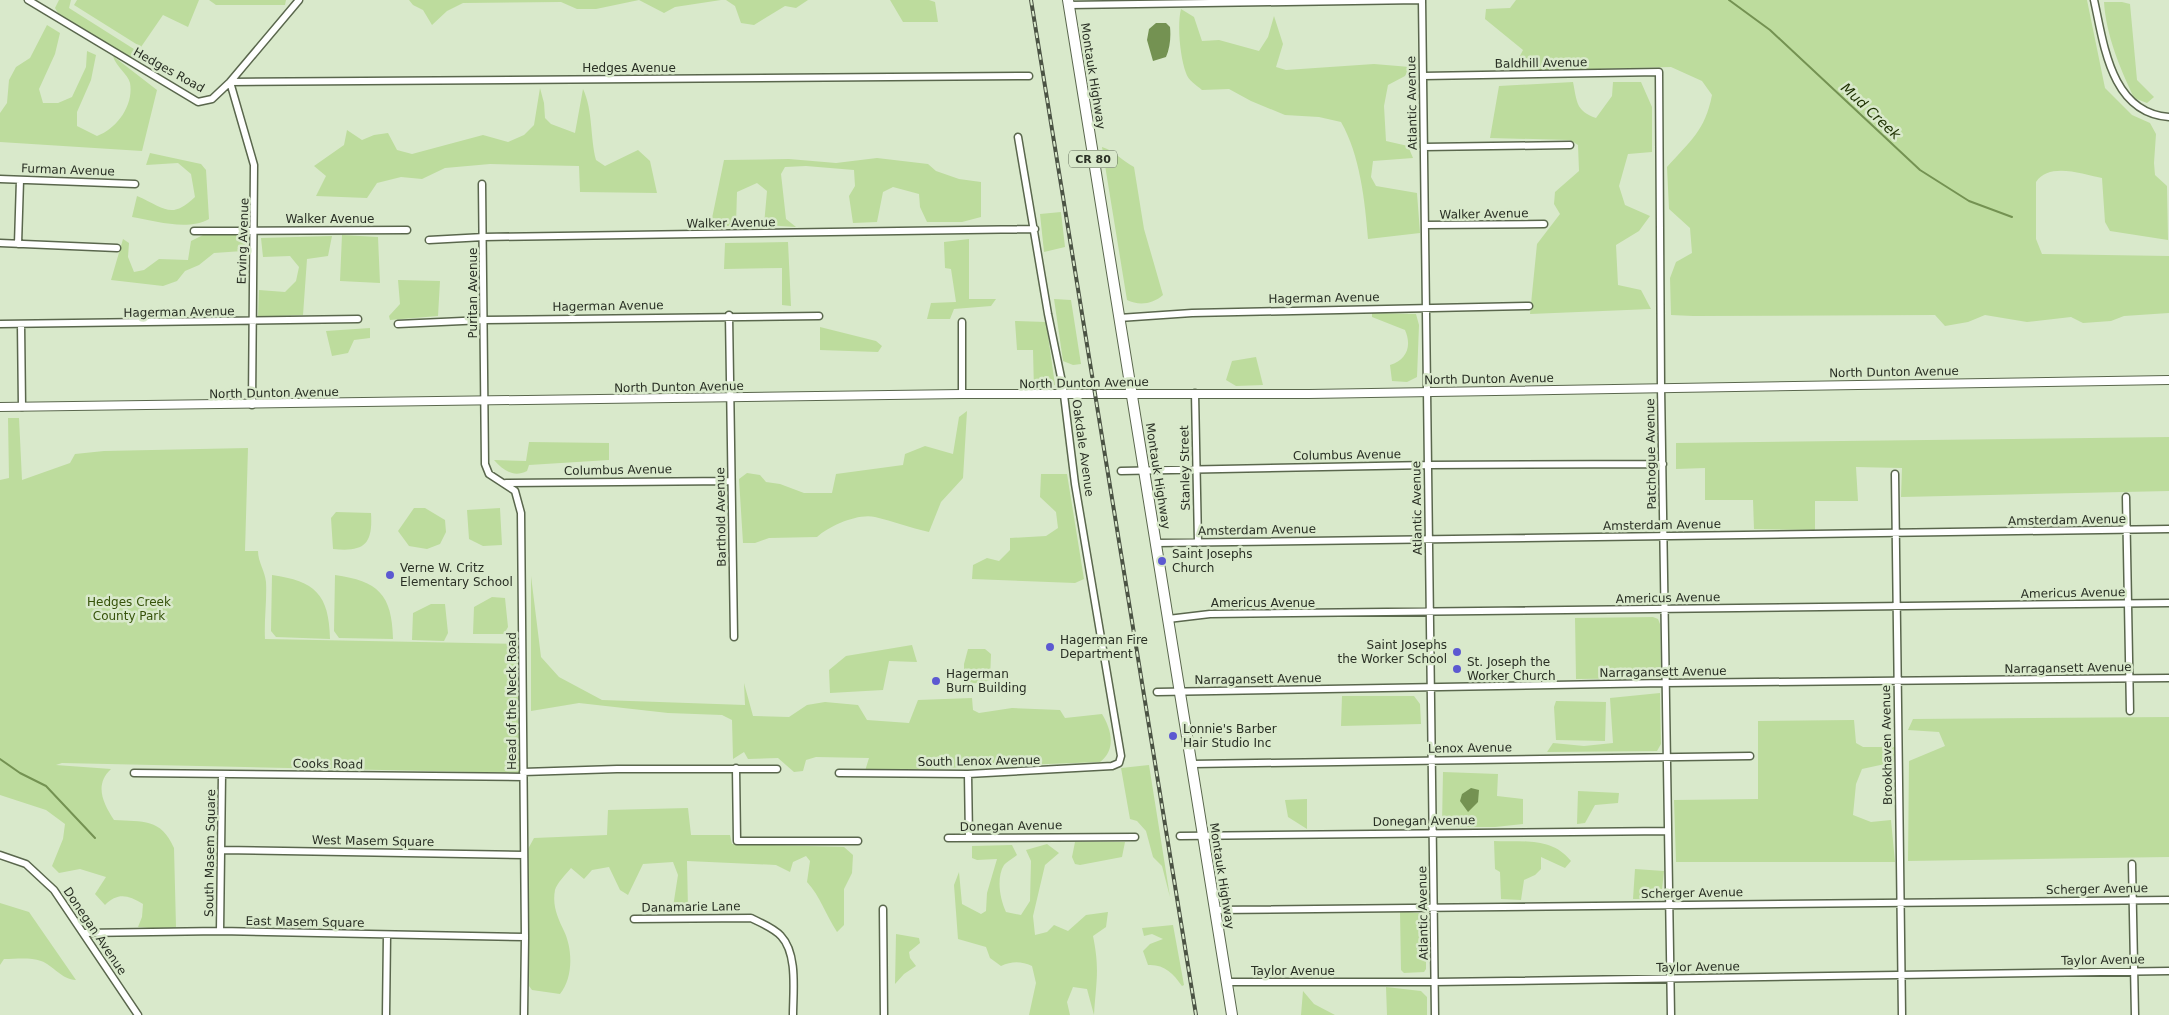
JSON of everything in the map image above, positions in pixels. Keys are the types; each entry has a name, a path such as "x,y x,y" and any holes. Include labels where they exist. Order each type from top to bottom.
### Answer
{"main road":[{"name":"Montauk Highway","path":"1068,3 1232,1015"}],"street":[{"name":"Hedges Road","path":"28,0 198,102 212,99 230,82 299,0"},
{"path":"1068,3 1421,0"},
{"name":"Atlantic Avenue","path":"1421,0 1435,1015"},
{"path":"2094,0 2108,59 2122,89 2140,109 2154,115 2169,117"},
{"name":"Baldhill Avenue","path":"1423,76 1660,72"},
{"name":"Patchogue Avenue","path":"1660,72 1661,386 1665,536 1665,683 1671,1015"},
{"name":"Hedges Avenue","path":"230,82 1029,76"},
{"name":"Erving Avenue","path":"230,82 254,165 252,405"},
{"name":"Oakdale Avenue","path":"1018,137 1048,314 1064,395 1075,484 1119,747 1119,763"},
{"path":"1424,147 1570,146"},
{"name":"Furman Avenue","path":"0,179 136,184"},
{"path":"18,244 20,180"},
{"name":"Puritan Avenue","path":"482,184 484,237 484,402"},
{"name":"Walker Avenue","path":"1425,225 1544,224"},
{"name":"Walker Avenue","path":"428,240 484,237 1035,229"},
{"name":"Walker Avenue","path":"194,231 407,230"},
{"path":"0,243 117,248"},
{"name":"Hagerman Avenue","path":"1119,318 1192,313 1529,306"},
{"name":"Hagerman Avenue","path":"398,324 484,320 730,315 819,316"},
{"name":"Barthold Avenue","path":"730,315 734,637"},
{"name":"Hagerman Avenue","path":"0,324 358,320"},
{"path":"962,322 962,394"},
{"path":"21,324 22,407"},
{"name":"North Dunton Avenue","path":"0,407 484,402 962,394 1309,394 1661,386 2169,380"},
{"name":"Stanley Street","path":"1194,393 1198,543"},
{"name":"Head of the Neck Road","path":"484,402 485,464 489,474 506,483 515,491 522,513 524,1015"},
{"name":"Columbus Avenue","path":"1121,471 1428,464 1663,464"},
{"name":"Brookhaven Avenue","path":"1895,474 1902,1015"},
{"name":"Columbus Avenue","path":"506,483 731,481"},
{"path":"2126,497 2130,711"},
{"name":"Amsterdam Avenue","path":"1156,543 2169,529"},
{"name":"Americus Avenue","path":"1168,619 1210,614 1430,613 2169,603"},
{"name":"Narragansett Avenue","path":"1157,692 1665,683 2169,678"},
{"name":"Lenox Avenue","path":"1192,764 1750,756"},
{"name":"South Lenox Avenue","path":"839,773 968,774 1094,767 1119,763"},
{"path":"736,768 737,841 858,841"},
{"path":"523,775 736,768 777,769"},
{"name":"Cooks Road","path":"134,774 523,775"},
{"name":"South Masem Square","path":"220,931 222,774"},
{"path":"968,774 969,838"},
{"name":"Donegan Avenue","path":"1180,836 1668,831"},
{"name":"Donegan Avenue","path":"948,838 1135,836"},
{"name":"West Masem Square","path":"221,850 524,855"},
{"name":"Donegan Avenue","path":"0,854 26,864 54,890 138,1015"},
{"path":"2132,864 2135,1015"},
{"name":"Scherger Avenue","path":"1215,910 2169,900"},
{"path":"883,909 884,1015"},
{"name":"Danamarie Lane","path":"634,919 751,918 764,924 782,936 791,956 793,1015"},
{"name":"East Masem Square","path":"84,933 220,931 525,936"},
{"path":"386,1015 387,935"},
{"name":"Taylor Avenue","path":"1227,982 1435,982 2169,971"}],"green space":[{"path":"59,0 71,0 69,8 137,51 137,54 132,57 122,53 58,13 55,8"},
{"path":"77,0 199,0 188,27 163,15 141,47 74,5"},
{"path":"209,0 286,0 285,5 216,5"},
{"path":"409,0 639,0 596,9 577,9 561,2 463,3 447,11 432,25 423,10 413,5"},
{"path":"639,0 721,0 675,7 664,13"},
{"path":"726,0 808,0 796,8 785,6 754,25 741,23 735,6"},
{"path":"890,0 929,0 935,2 938,22 903,22"},
{"path":"1516,0 2087,0 2105,88 2132,115 2150,123 2156,134 2155,175 2167,186 2168,240 2110,231 2105,222 2102,178 2066,171 2049,172 2036,182 2036,239 2042,254 2169,256 2169,313 2124,316 2111,321 2083,323 2071,317 2027,322 1985,315 1968,322 1945,326 1935,315 1671,315 1670,278 1676,262 1692,253 1690,228 1669,209 1667,167 1701,127 1712,95 1702,81 1671,67 1512,71 1523,50 1485,19 1486,9 1510,8"},
{"path":"2104,2 2130,4 2137,80 2154,97 2147,103 2134,98 2124,75 2114,51"},
{"path":"1181,9 1194,17 1202,41 1219,40 1259,51 1268,37 1274,16 1283,44 1276,67 1286,70 1374,64 1410,67 1405,76 1388,85 1384,106 1386,141 1408,146 1413,158 1373,161 1371,177 1376,186 1417,193 1420,233 1368,239 1363,194 1357,164 1353,149 1341,122 1319,117 1285,115 1251,101 1229,89 1202,90 1192,82 1186,73 1181,50 1179,24"},
{"path":"47,25 60,33 55,54 39,89 43,103 58,103 72,97 86,67 87,51 96,55 91,80 77,112 77,126 97,136 104,133 117,122 127,108 131,91 129,80 113,56 157,90 142,151 0,142 0,113 7,103 9,80 16,67 30,58"},
{"path":"1573,82 1578,105 1589,115 1596,118 1612,96 1613,82 1641,82 1652,107 1652,152 1628,154 1619,186 1625,205 1650,216 1639,231 1616,245 1618,285 1641,290 1651,309 1530,314 1537,244 1560,214 1554,204 1555,192 1579,171 1578,145 1570,140 1490,138 1499,86"},
{"path":"540,88 545,118 551,124 575,133 583,89 590,115 596,160 605,166 638,150 650,161 657,193 580,192 579,166 490,164 445,168 422,179 401,177 377,183 367,198 316,196 326,176 314,166 344,145 347,130 362,140 374,135 388,133 397,150 412,154 483,135 508,142 524,135 534,125"},
{"path":"1102,147 1134,167 1144,229 1163,295 1150,302 1136,303 1127,300"},
{"path":"150,153 201,164 206,170 209,219 201,223 181,225 132,217 137,196 168,210 180,208 195,197 191,174 178,163 146,165"},
{"path":"877,158 928,164 936,171 959,179 981,182 981,217 962,222 927,222 920,207 919,194 893,187 883,192 877,222 853,223 849,196 855,186 854,170 806,166 785,167 781,174 786,219 796,227 764,225 767,191 757,183 737,192 736,225 710,228 724,160 789,159 836,163"},
{"path":"1061,212 1065,247 1044,252 1040,214"},
{"path":"205,234 248,234 243,251 214,253 199,265 185,271 177,281 163,286 111,280 123,239 129,243 128,257 134,272 144,270 159,259 188,260 191,241"},
{"path":"342,235 378,237 380,283 340,281"},
{"path":"332,236 328,256 307,259 303,315 258,317 259,290 285,292 296,281 299,267 290,256 263,257 261,238"},
{"path":"969,239 969,299 996,299 991,306 954,309 950,319 927,319 931,303 956,302 951,269 945,268 944,242"},
{"path":"788,242 791,306 782,305 782,268 724,269 725,243"},
{"path":"398,280 440,281 438,316 390,320 389,316 400,304"},
{"path":"1054,299 1071,300 1081,364 1073,365 1063,361"},
{"path":"1372,313 1416,314 1419,325 1417,377 1407,382 1392,381 1390,365 1396,363 1404,356 1408,347 1407,336 1405,330 1372,317"},
{"path":"1015,321 1046,322 1055,385 1034,391 1033,350 1017,350"},
{"path":"820,327 876,341 882,346 878,352 820,350"},
{"path":"370,328 370,338 354,340 348,353 332,356 326,331"},
{"path":"1256,357 1263,385 1236,386 1226,380 1232,361"},
{"path":"967,411 963,478 941,502 929,532 868,516 844,521 817,537 769,538 755,543 743,543 739,479 747,473 760,475 766,482 780,484 804,493 832,493 836,474 903,465 905,454 925,446 953,454 959,417"},
{"name":"Hedges Creek County Park","path":"8,418 19,418 22,480 70,463 75,454 104,451 248,448 245,551 258,551 265,578 265,639 518,644 519,773 62,763 56,765 111,769 103,781 102,794 106,807 114,820 142,822 157,826 169,838 174,848 176,927 171,930 138,927 142,917 143,904 128,897 114,898 105,905 95,894 106,877 80,869 59,873 52,866 63,839 65,824 46,810 0,795 0,480 9,478"},
{"path":"2169,437 2169,491 1901,497 1902,468 1856,467 1858,501 1815,501 1815,530 1754,529 1753,500 1705,500 1705,468 1676,469 1676,443"},
{"path":"529,442 609,443 609,460 529,465 527,471 517,474 505,470 494,460 526,461"},
{"path":"1041,474 1067,474 1084,579 1075,583 972,579 973,565 987,558 999,561 1010,550 1010,538 1046,536 1058,528 1056,512 1040,497"},
{"path":"414,508 425,508 445,520 446,532 440,544 427,549 409,546 398,531"},
{"path":"500,508 502,545 483,546 469,539 467,510"},
{"path":"336,512 371,513 370,533 364,544 352,549 333,549 331,518"},
{"path":"272,575 299,581 317,592 327,611 330,639 276,637 271,631"},
{"path":"335,575 362,581 380,592 390,611 393,639 339,638 334,631"},
{"path":"531,576 541,657 559,677 602,700 745,705 744,683 753,716 789,717 807,705 825,702 858,705 867,720 909,723 918,700 972,698 973,710 979,713 1012,708 1060,710 1065,718 1102,714 1110,732 1109,751 1100,762 865,771 869,758 816,757 806,760 803,771 794,772 778,758 748,759 744,752 733,759 732,720 722,715 668,713 579,703 531,711"},
{"path":"492,597 505,598 508,627 504,634 473,634 474,607"},
{"path":"431,604 445,604 448,633 444,641 412,640 413,613"},
{"path":"1653,617 1658,619 1660,624 1661,678 1576,679 1575,618"},
{"path":"912,645 917,662 889,661 883,690 830,693 829,670 846,656"},
{"path":"968,649 985,649 991,654 990,680 973,683 964,678 964,664"},
{"path":"1660,693 1661,744 1657,751 1547,752 1553,743 1584,746 1613,743 1610,698"},
{"path":"1342,696 1414,696 1420,704 1421,724 1341,726"},
{"path":"1556,701 1606,702 1605,741 1556,740 1554,707"},
{"path":"2169,717 2169,857 1908,861 1909,761 1945,746 1939,732 1908,730 1913,719"},
{"path":"1854,720 1856,743 1863,747 1895,747 1894,762 1862,769 1856,784 1853,815 1871,822 1891,820 1895,862 1676,862 1674,800 1758,799 1758,721"},
{"path":"1149,765 1170,897 1162,866 1153,857 1146,831 1137,821 1130,819 1121,768"},
{"path":"1443,772 1498,774 1497,796 1523,799 1523,824 1495,827 1447,827 1442,824"},
{"path":"1578,791 1619,793 1618,803 1595,805 1585,823 1577,824"},
{"path":"1307,799 1307,829 1288,817 1285,800"},
{"path":"688,808 691,835 730,835 732,844 844,847 853,855 852,873 844,889 844,925 837,932 816,893 807,882 810,861 806,856 793,862 790,872 776,865 687,861 688,909 673,907 678,875 673,862 643,864 628,895 620,890 609,867 592,870 584,879 571,868 558,884 554,896 556,912 569,947 570,964 567,980 560,994 532,990 529,986 528,849 534,838 607,835 608,810"},
{"path":"1494,841 1526,841 1546,844 1563,853 1571,861 1565,868 1541,857 1541,869 1535,875 1524,880 1521,900 1501,899 1500,872 1495,869"},
{"path":"1075,842 1125,842 1122,857 1080,865 1075,864 1072,857"},
{"path":"1047,844 1059,853 1045,865 1033,916 1035,935 1047,932 1054,925 1068,931 1086,915 1108,912 1106,927 1093,936 1097,967 1094,1015 1087,989 1073,987 1067,1002 1070,1015 1029,1015 1036,983 1032,966 1016,962 1001,966 990,958 986,947 958,939 954,885 959,872 962,904 981,914 986,911 987,893 997,859 977,860 972,858 972,846 1012,845 1017,855 1004,865 1000,876 1000,889 1006,912 1021,915 1030,901 1031,861 1026,850"},
{"path":"1635,869 1664,871 1661,899 1633,899"},
{"path":"0,903 29,912 76,980 66,978 45,963 37,960 4,959 0,965"},
{"path":"1400,911 1426,914 1426,969 1424,972 1404,973 1401,970"},
{"path":"1173,925 1184,985 1182,986 1168,970 1159,966 1148,965 1143,951 1150,944 1163,939 1152,934 1144,936 1142,928"},
{"path":"896,934 919,938 920,943 909,952 910,958 916,966 904,974 895,984"},
{"path":"1386,987 1421,991 1427,997 1427,1015 1387,1015"},
{"path":"1303,991 1314,1004 1335,1015 1301,1015"}],"shaded area":[{"path":"1156,23 1166,23 1170,27 1170,39 1166,57 1153,61 1147,40 1149,29"},
{"path":"1471,788 1479,790 1478,802 1468,812 1460,801 1462,794"}],"waterway":[{"name":"Mud Creek","path":"1729,0 1770,30 1920,170 1969,201 2012,217"},
{"path":"0,759 20,773 46,786 95,838"}],"railway":[{"path":"1031,0 1196,1015"}],"place":[{"name":"Saint Josephs Church","path":"1162,561"},
{"name":"Verne W. Critz Elementary School","path":"390,575"},
{"name":"Hagerman Fire Department","path":"1050,647"},
{"name":"Saint Josephs the Worker School","path":"1457,652"},
{"name":"St. Joseph the Worker Church","path":"1457,669"},
{"name":"Hagerman Burn Building","path":"936,681"},
{"name":"Lonnie's Barber Hair Studio Inc","path":"1173,736"}]}
